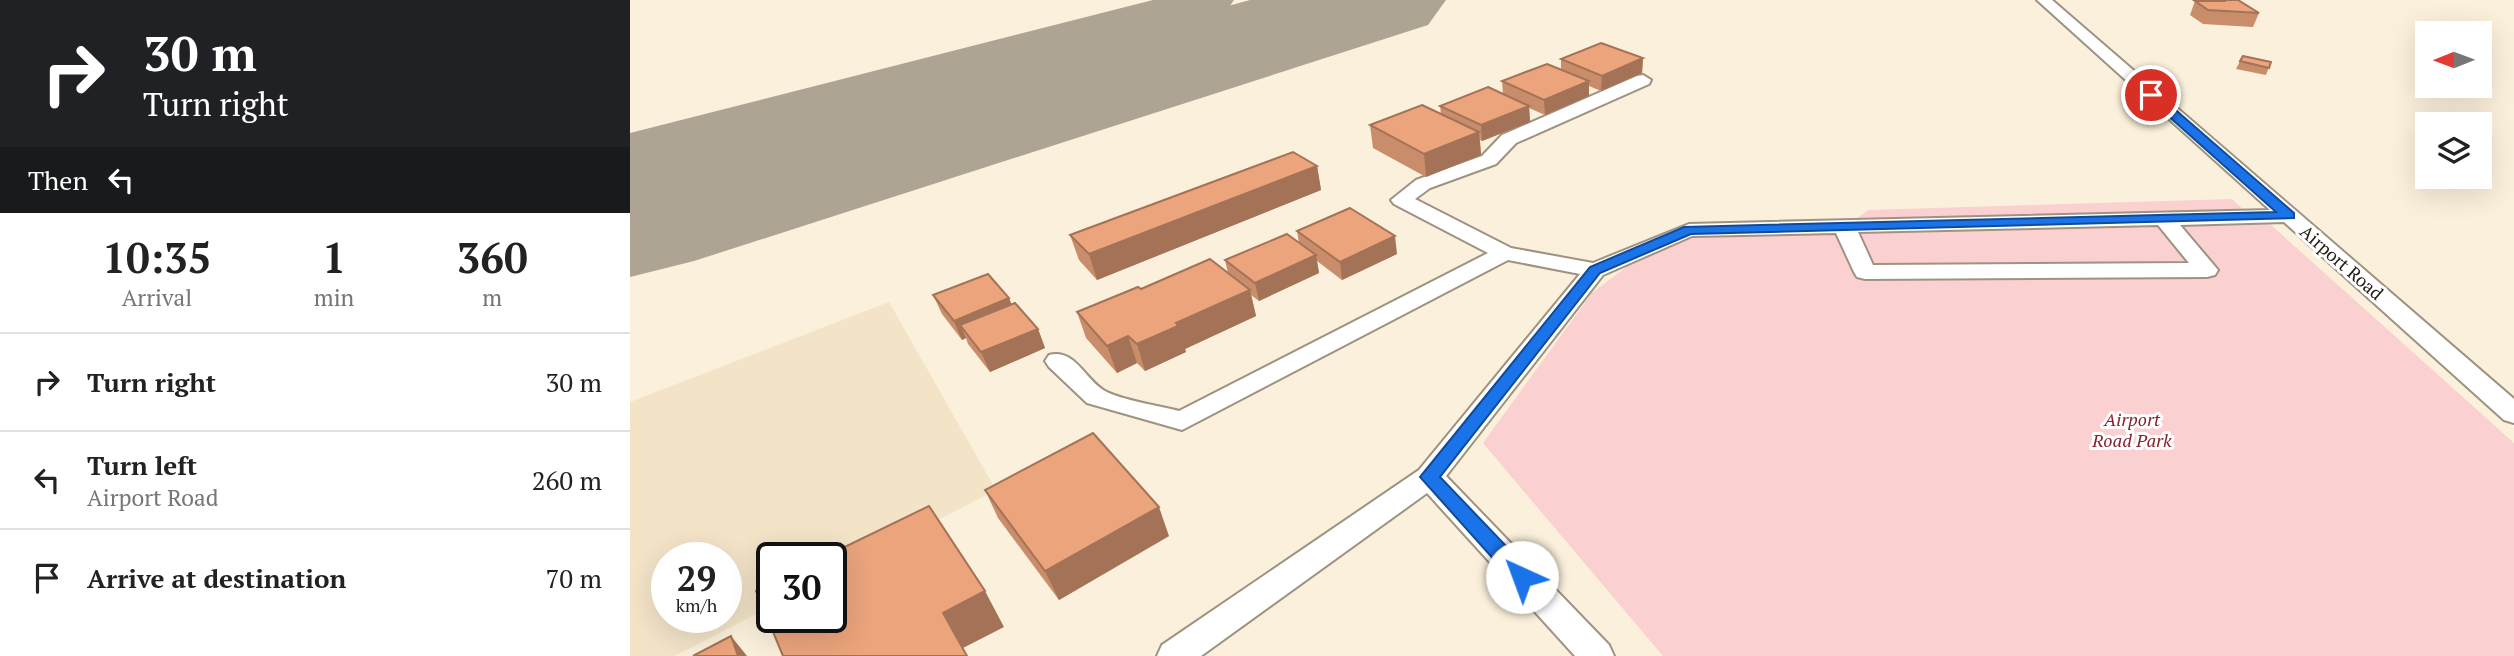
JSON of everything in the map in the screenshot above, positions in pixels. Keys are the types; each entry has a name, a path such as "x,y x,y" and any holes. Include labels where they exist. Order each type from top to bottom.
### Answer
{"street":[{"name":"Airport Road","path":"2044,0 2514,414"},
{"path":"1595,270 1505,253 1401,200 1423,184 1489,160 1509,139 1643,80"},
{"path":"1174,656 1429,477 1595,270 1689,230 2289,216"},
{"path":"1844,226 1865,272 2207,270 2164,219"},
{"path":"1058,361 1096,397 1182,421 1505,253"},
{"path":"1429,477 1597,656"}],"shaded area":[{"path":"889,302 996,490 847,567 847,542 756,542 756,614 742,621 742,542 651,542 651,633 720,633 675,656 630,656 630,402"}],"green space":[{"name":"Airport Road Park","path":"2232,199 2250,216 2261,216 2514,443 2514,656 1663,656 1483,443 1592,293 1662,240 1782,220 1855,220 1868,210"}],"building":[{"path":"2238,0 2259,13 2208,10 2195,1"},
{"path":"1601,43 1643,58 1602,76 1561,59"},
{"path":"2243,56 2271,62 2269,68 2240,61"},
{"path":"1547,64 1589,81 1544,100 1502,81"},
{"path":"1488,87 1529,106 1481,125 1440,106"},
{"path":"1422,105 1479,132 1424,154 1370,125"},
{"path":"1293,152 1317,166 1089,254 1070,235"},
{"path":"1350,208 1395,236 1340,262 1297,231"},
{"path":"1287,234 1316,255 1255,283 1225,260"},
{"path":"1210,259 1250,290 1176,323 1178,326 1137,344 1128,336 1107,346 1077,312 1138,287 1141,289"},
{"path":"988,274 1009,298 954,321 933,295"},
{"path":"1015,303 1038,329 981,352 960,325"},
{"path":"1093,433 1159,507 1045,571 985,490"},
{"path":"929,506 985,591 943,613 967,656 783,656 773,633 847,633 847,546"},
{"path":"731,636 738,656 693,656"}],"taxiway":[{"path":"630,153 1210,0"}],"runway":[{"path":"630,223 1386,0"}],"route":[{"path":"1522,577 1429,477 1595,270 1689,230 2289,216 2151,95"}]}
